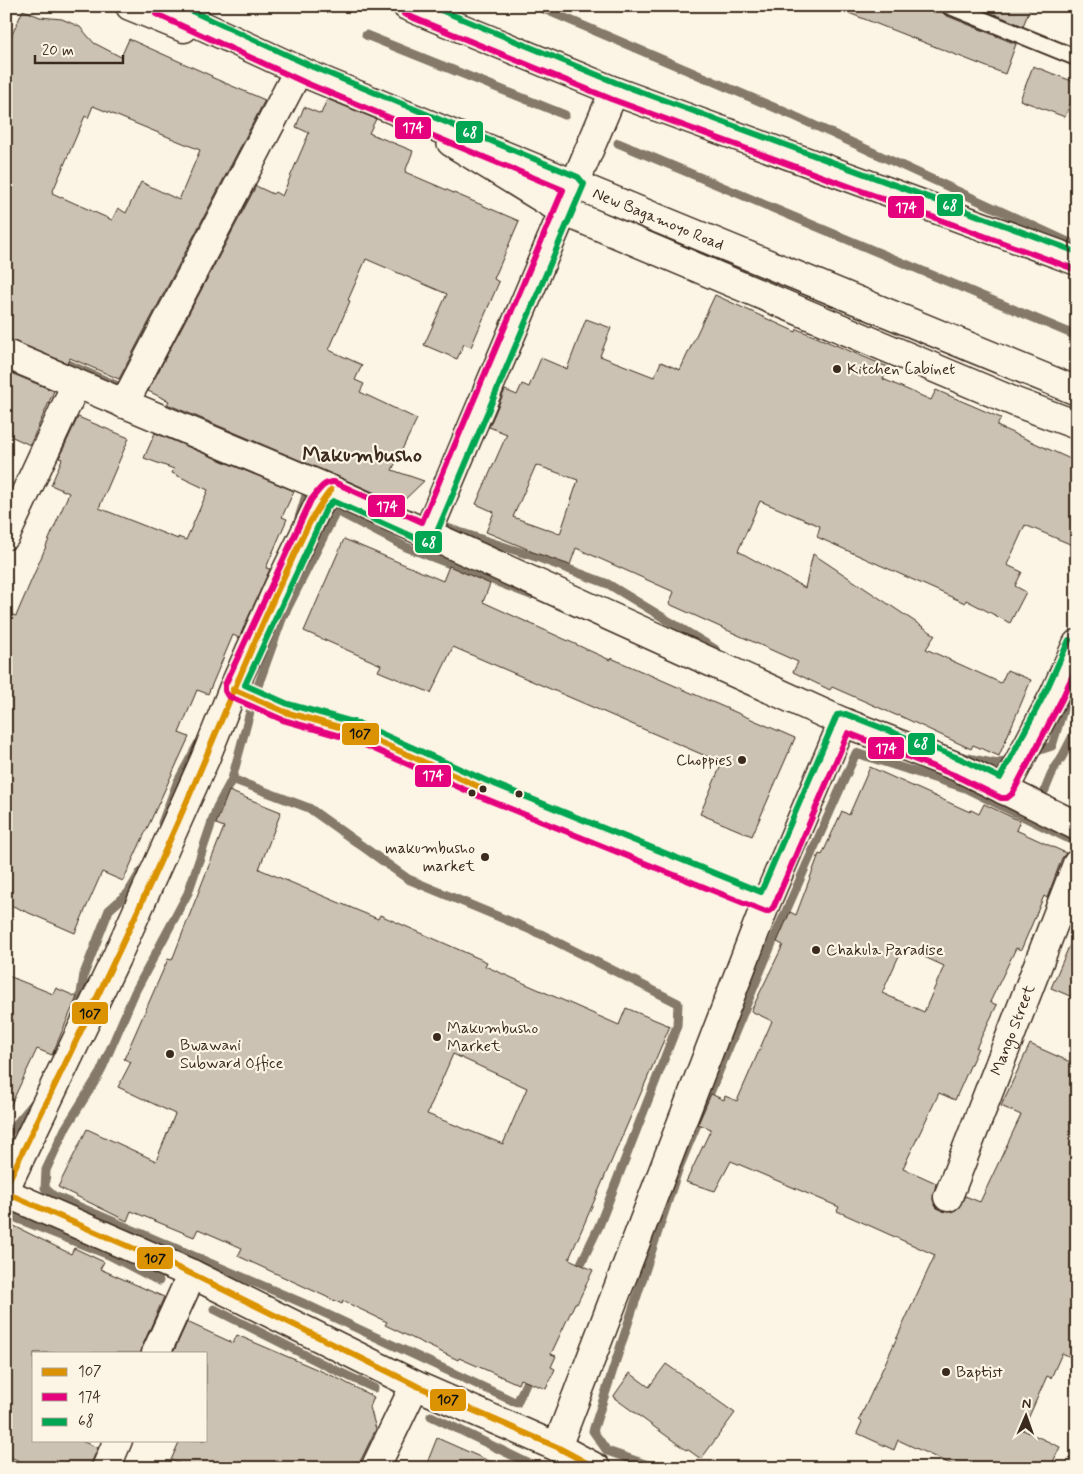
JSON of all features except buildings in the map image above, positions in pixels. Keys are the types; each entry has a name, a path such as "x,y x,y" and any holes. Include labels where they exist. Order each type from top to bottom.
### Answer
{"main road":[{"path":"130,6 298,73 431,130 563,211 1006,398 1077,425"},
{"name":"New Bagamoyo Road","path":"160,6 309,75 1077,391"},
{"path":"408,6 614,91 1077,261"},
{"path":"124,404 298,73"},
{"path":"427,534 614,91"},
{"path":"6,354 332,490 844,722 958,767 1077,826"},
{"path":"6,535 76,384"},
{"path":"6,1187 117,956 205,759 233,689 319,504 332,490"},
{"path":"1004,790 1054,695 1077,644"},
{"path":"557,1447 766,904 844,722"},
{"name":"Mango Street","path":"948,1197 1077,864"},
{"path":"6,1193 192,1274 415,1385 557,1447 596,1468"},
{"path":"156,1352 192,1274"},
{"path":"375,1468 415,1385"},
{"path":"106,1468 117,1442"}],"lane":[{"path":"949,6 1077,58"},
{"path":"233,689 285,712 357,732 484,789 766,904"}],"waterway":[{"path":"537,6 792,115 1077,246"},
{"path":"366,35 565,115"},
{"path":"618,143 1077,336"},
{"path":"9,338 123,388"},
{"path":"299,518 307,492"},
{"path":"333,509 406,547 531,595"},
{"path":"337,510 282,619 254,697 232,779 217,807 188,893 135,992 100,1073 65,1129 46,1170 45,1188 54,1196 305,1304 517,1403 531,1372"},
{"path":"441,526 539,558 608,584 715,649"},
{"path":"1031,753 1052,746 1068,694"},
{"path":"1045,790 1054,768 1077,728"},
{"path":"162,823 177,783 198,744"},
{"path":"657,1468 607,1451 593,1431 678,1170 775,936 856,753 965,788 1071,840"},
{"path":"963,757 997,764 1013,758"},
{"path":"232,779 309,808 408,879 543,935 678,1003 677,1026 599,1226 576,1274"},
{"path":"78,1013 84,974 109,910 128,893 140,873"},
{"path":"6,1136 34,1103"},
{"path":"6,1214 109,1255 159,1281"},
{"path":"214,1309 374,1388"},
{"path":"431,1416 538,1468"}],"transit line":[{"name":"68","path":"181,6 313,67 578,177 584,184 434,539 424,542 333,501 326,509 245,685 288,704 360,724 487,781 761,892 837,715 846,714 961,759 1000,778 1046,691 1069,640"},
{"name":"68","path":"431,6 617,83 1077,252"},
{"name":"174","path":"156,14 306,83 563,190 422,522 334,482 323,485 311,500 225,685 225,691 228,696 283,720 354,740 481,797 766,912 774,906 848,733 954,775 1001,798 1007,798 1012,794 1062,699 1077,666"},
{"name":"174","path":"404,14 611,99 1074,269"},
{"name":"107","path":"6,1186 158,867 279,588 308,526 331,490"},
{"name":"107","path":"233,689 285,712 357,732 484,789"},
{"name":"107","path":"6,1193 192,1274 415,1385 557,1447 596,1468"}],"place":[{"name":"Kitchen Cabinet","path":"837,369"},
{"name":"Choppies","path":"742,760"},
{"name":"makumbusho market","path":"485,857"},
{"name":"Chakula Paradise","path":"816,950"},
{"name":"Makumbusho Market","path":"437,1037"},
{"name":"Bwawani Subward Office","path":"170,1054"},
{"name":"Baptist","path":"946,1372"}],"district":[{"name":"Makumbusho","path":"362,455"}]}
